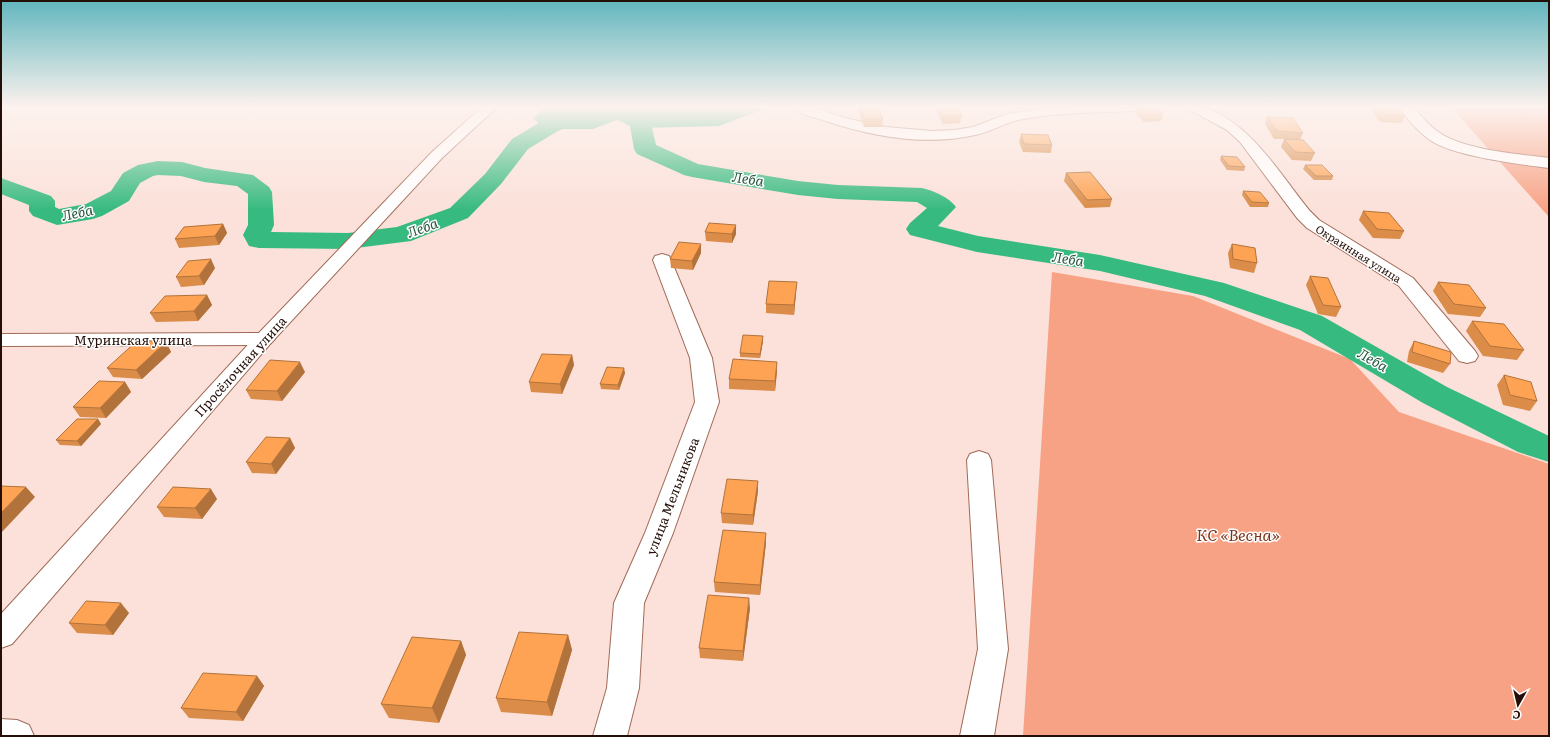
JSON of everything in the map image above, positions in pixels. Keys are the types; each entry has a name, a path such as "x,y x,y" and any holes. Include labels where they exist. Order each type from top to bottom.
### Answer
{"street":[{"name":"Просёлочная улица","path":"1,635 264,338 436,155 451,141"},
{"name":"Окраинная улица","path":"1248,141 1303,214 1313,224 1352,250 1406,282 1467,356"},
{"path":"1444,141 1451,145 1516,159 1549,163"},
{"name":"улица Мельникова","path":"610,736 623,688 628,603 659,533 707,402 701,358 662,260"},
{"name":"Муринская улица","path":"1,340 264,338"},
{"path":"977,736 994,649 979,460"},
{"path":"1,734 16,736"}],"green space":[{"path":"1482,141 1549,141 1549,217"},
{"name":"КС «Весна»","path":"1052,272 1193,296 1350,359 1399,412 1549,464 1549,736 1023,736"}],"building":[{"path":"1023,141 1051,141 1052,145 1024,144"},
{"path":"1286,141 1304,141 1315,153 1295,152"},
{"path":"1221,156 1237,157 1245,167 1229,166"},
{"path":"1305,165 1322,165 1333,176 1316,176"},
{"path":"1090,172 1112,199 1087,200 1066,173"},
{"path":"1243,191 1260,192 1269,203 1252,202"},
{"path":"1363,211 1389,213 1404,231 1377,229"},
{"path":"709,223 736,225 732,234 705,232"},
{"path":"223,224 215,236 175,239 184,227"},
{"path":"679,242 701,244 692,261 670,259"},
{"path":"1232,244 1255,248 1257,263 1233,259"},
{"path":"211,259 199,276 176,277 188,261"},
{"path":"1310,276 1328,278 1341,307 1323,305"},
{"path":"769,281 797,282 794,305 766,304"},
{"path":"1438,282 1469,285 1486,308 1454,304"},
{"path":"207,295 194,311 150,313 165,296"},
{"path":"1472,321 1504,324 1524,350 1490,346"},
{"path":"743,335 763,336 760,354 740,353"},
{"path":"138,340 166,342 136,370 107,368"},
{"path":"1414,341 1451,352 1450,364 1412,352"},
{"path":"542,354 572,355 560,384 529,382"},
{"path":"733,359 777,362 775,381 729,379"},
{"path":"270,360 300,362 277,391 246,390"},
{"path":"607,367 624,368 618,385 600,384"},
{"path":"1504,375 1531,382 1537,401 1510,395"},
{"path":"99,381 125,382 100,408 73,407"},
{"path":"77,419 98,419 77,441 56,440"},
{"path":"266,437 290,438 271,464 246,462"},
{"path":"727,479 758,481 753,515 721,513"},
{"path":"1,486 26,487 1,513"},
{"path":"173,487 211,489 195,508 157,507"},
{"path":"723,530 766,533 760,585 714,582"},
{"path":"708,595 749,598 743,651 699,648"},
{"path":"86,601 121,603 105,625 69,623"},
{"path":"519,632 568,635 547,702 496,698"},
{"path":"412,637 461,641 432,708 381,704"},
{"path":"203,673 257,676 236,712 181,708"}],"waterway":[{"name":"Леба","path":"1,185 42,201 42,211 57,217 93,211 120,196 131,178 146,170 158,168 182,169 204,175 244,180 260,192 261,225 256,235 259,240 348,241 402,235 459,213 493,179 520,144 524,141"},
{"name":"Леба","path":"644,141 645,149 692,170 798,188 838,192 922,195 943,207 919,229 977,244 1100,263 1214,289 1311,323 1435,395 1531,443 1549,449"}]}
